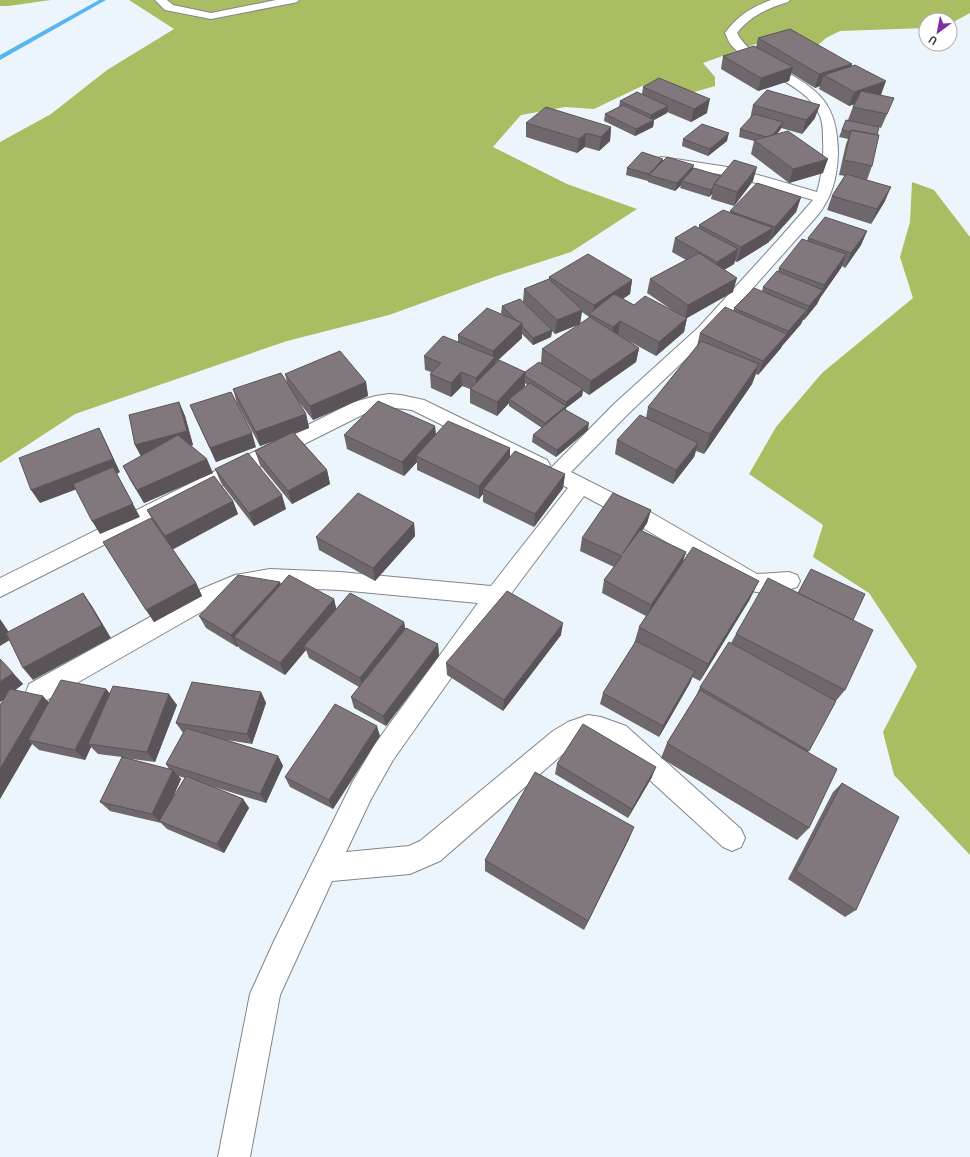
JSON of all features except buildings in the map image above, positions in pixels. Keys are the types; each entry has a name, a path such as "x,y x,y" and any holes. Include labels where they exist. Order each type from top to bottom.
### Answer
{"street":[{"path":"161,0 169,8 211,16 293,0"},
{"path":"557,474 621,409 698,338 787,240 822,198 827,183 829,162 828,124 824,110 814,96 737,45 732,38 731,33 751,14 762,8 784,0"},
{"path":"657,160 734,172 822,198"},
{"path":"0,588 361,407 382,400 400,400 417,405 557,474 581,484 645,519 753,583 763,584 789,581"},
{"path":"234,1157 265,994 362,790 384,752 496,596 581,484"},
{"path":"38,692 207,597 235,584 270,578 340,581 496,596"},
{"path":"324,868 410,860 430,851 444,841 562,738 574,731 588,726 601,727 616,734 732,838"}],"green space":[{"path":"0,0 51,0 0,6"},
{"path":"129,0 970,0 970,13 958,20 958,12 918,12 918,28 840,31 826,38 816,47 786,33 703,63 715,77 715,86 691,93 667,86 642,86 594,109 565,107 521,115 493,147 567,184 637,209 571,252 497,276 389,315 287,341 75,414 0,463 0,142 51,114 107,70 174,29"},
{"path":"912,182 934,190 970,237 970,855 894,775 883,732 917,666 869,593 813,557 823,525 749,474 776,427 822,373 913,298 900,257 910,222"}],"waterway":[{"path":"0,58 103,0"}]}
